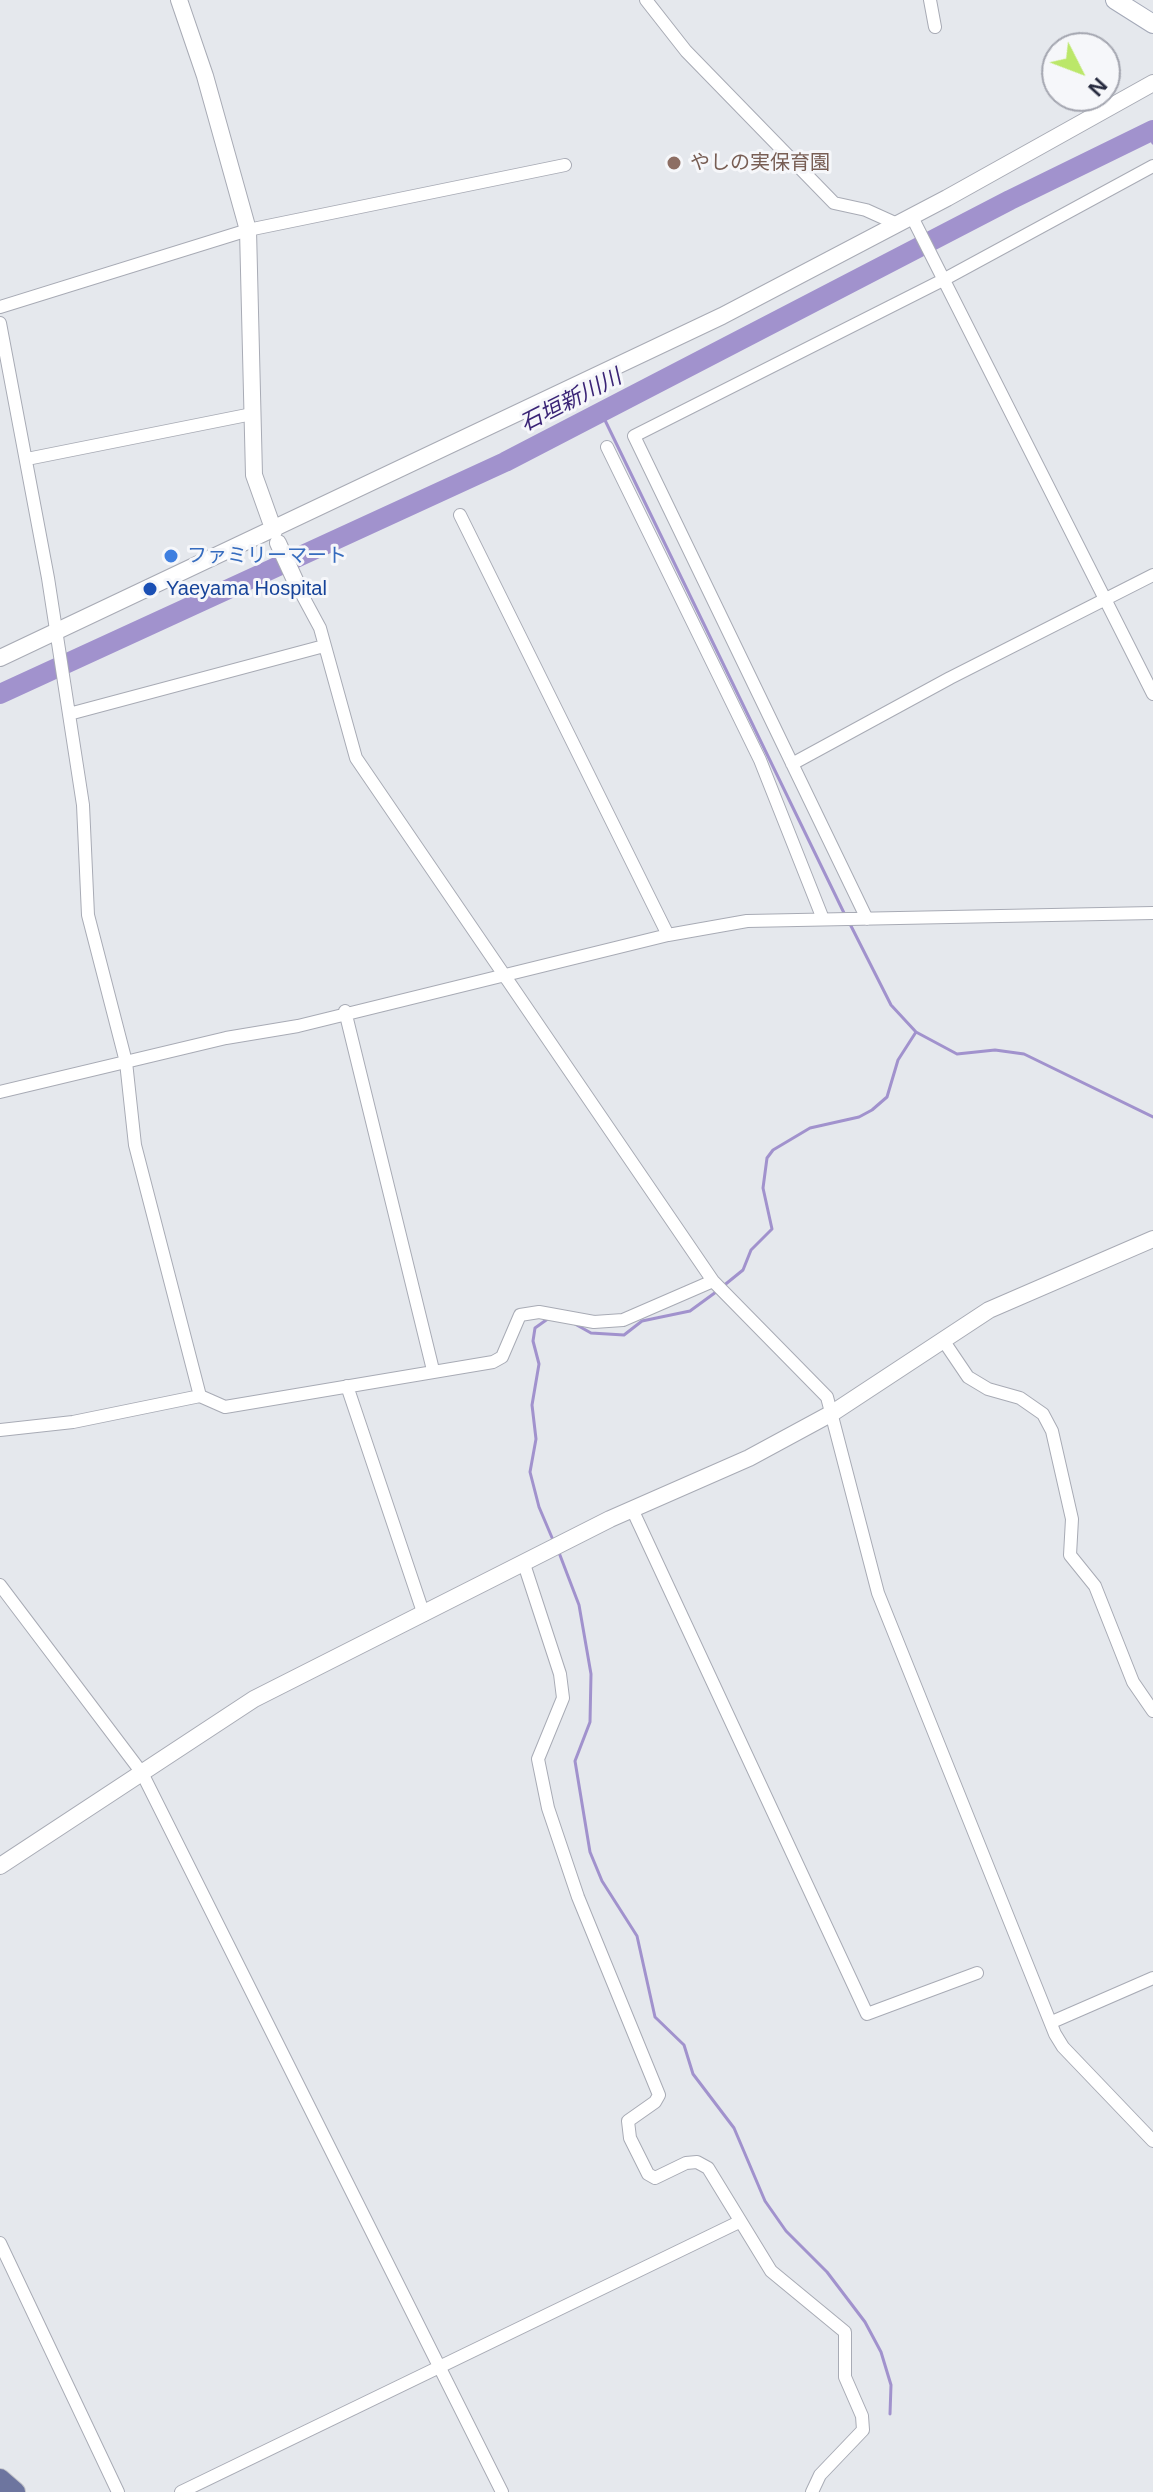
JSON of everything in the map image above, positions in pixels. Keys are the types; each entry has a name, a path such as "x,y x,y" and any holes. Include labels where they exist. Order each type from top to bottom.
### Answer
{"main road":[{"path":"1125,3 1153,24"},
{"path":"0,2479 15,2492"}],"street":[{"path":"179,0 205,76 248,230 254,475 276,537 320,628 356,758 713,1281 827,1397 834,1412 878,1593 1052,2022 1063,2047 1153,2141"},
{"path":"646,0 686,51 834,203 909,224 940,274 1153,694"},
{"path":"930,0 935,27"},
{"path":"0,658 57,639 276,537 909,224 1153,83"},
{"path":"0,307 248,230 565,165"},
{"path":"867,919 634,436 940,274 1153,166"},
{"path":"0,323 66,685 83,805 88,915 126,1062 135,1145 200,1396"},
{"path":"27,459 252,414"},
{"path":"607,447 760,760 823,919"},
{"path":"460,515 668,935"},
{"path":"792,764 1153,575"},
{"path":"69,714 324,646"},
{"path":"0,1092 226,1038 298,1026 345,1011 668,935 747,921 1153,913"},
{"path":"345,1011 433,1370"},
{"path":"0,1866 254,1699 632,1509 749,1458 834,1412 989,1310 1153,1239"},
{"path":"0,1430 73,1422 200,1396 225,1407 493,1362 502,1357 520,1315 539,1312 594,1322 623,1320 713,1281"},
{"path":"943,1340 968,1377 988,1389 1020,1398 1043,1414 1052,1431 1072,1519 1070,1555 1095,1586 1133,1682 1153,1711"},
{"path":"347,1386 424,1615"},
{"path":"632,1509 867,2014 977,1973"},
{"path":"524,1564 560,1674 563,1698 538,1759 548,1808 588,1923 659,2095 655,2102 628,2121 630,2138 648,2174 655,2178 686,2163 697,2162 708,2168 771,2271 845,2332 845,2377 862,2416 863,2430 820,2475 812,2492"},
{"path":"0,1585 142,1773 502,2492"},
{"path":"1052,2022 1153,1978"},
{"path":"181,2492 739,2222"},
{"path":"0,2243 118,2492"}],"waterway":[{"name":"石垣新川川","path":"0,694 505,462 1010,200 1153,130"},
{"path":"1148,133 1153,143"},
{"path":"601,412 845,915"},
{"path":"849,922 891,1005 916,1032 957,1054 995,1050 1024,1054 1153,1117"},
{"path":"722,1287 743,1270 751,1250 772,1229 763,1188 767,1158 773,1150 810,1128 859,1117 872,1110 887,1097 898,1060 916,1032"},
{"path":"575,1324 591,1333 624,1335 642,1321 690,1311 716,1292"},
{"path":"549,1318 535,1328 533,1341 539,1364 532,1405 536,1439 530,1472 539,1507 553,1540"},
{"path":"558,1550 579,1605 591,1674 590,1722 575,1761 590,1852 602,1881 637,1936 655,2017 684,2045 693,2074 734,2128 765,2201 786,2231 827,2272 865,2322 881,2352 891,2385 890,2414"}],"place":[{"name":"やしの実保育園","path":"674,163"},
{"name":"ファミリーマート","path":"171,556"},
{"name":"Yaeyama Hospital","path":"150,589"}]}
